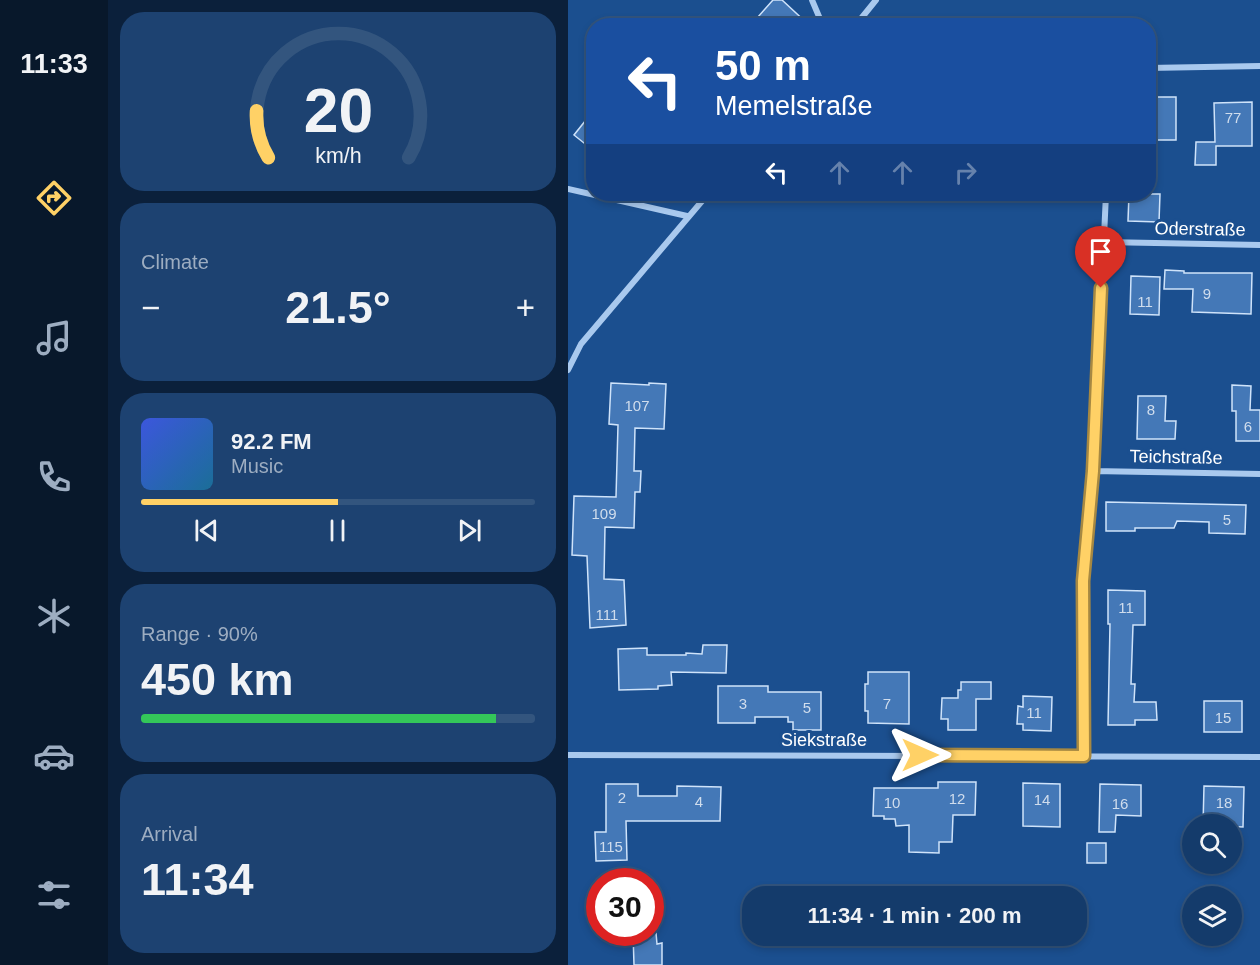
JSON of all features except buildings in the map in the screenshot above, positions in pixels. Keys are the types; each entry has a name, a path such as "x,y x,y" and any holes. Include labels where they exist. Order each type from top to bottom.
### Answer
{"street":[{"path":"812,0 820,18"},
{"path":"862,18 876,0"},
{"path":"1156,68 1260,66"},
{"path":"568,189 586,193"},
{"path":"621,201 687,216"},
{"path":"568,370 581,344 701,201"},
{"path":"1084,756 1083,581 1093,471 1106,201"},
{"name":"Oderstraße","path":"1104,242 1260,245"},
{"name":"Teichstraße","path":"1093,471 1260,474"},
{"name":"Siekstraße","path":"568,755 1260,757"}],"route":[{"path":"920,755 1084,756 1083,581 1093,471 1101,288"}]}
